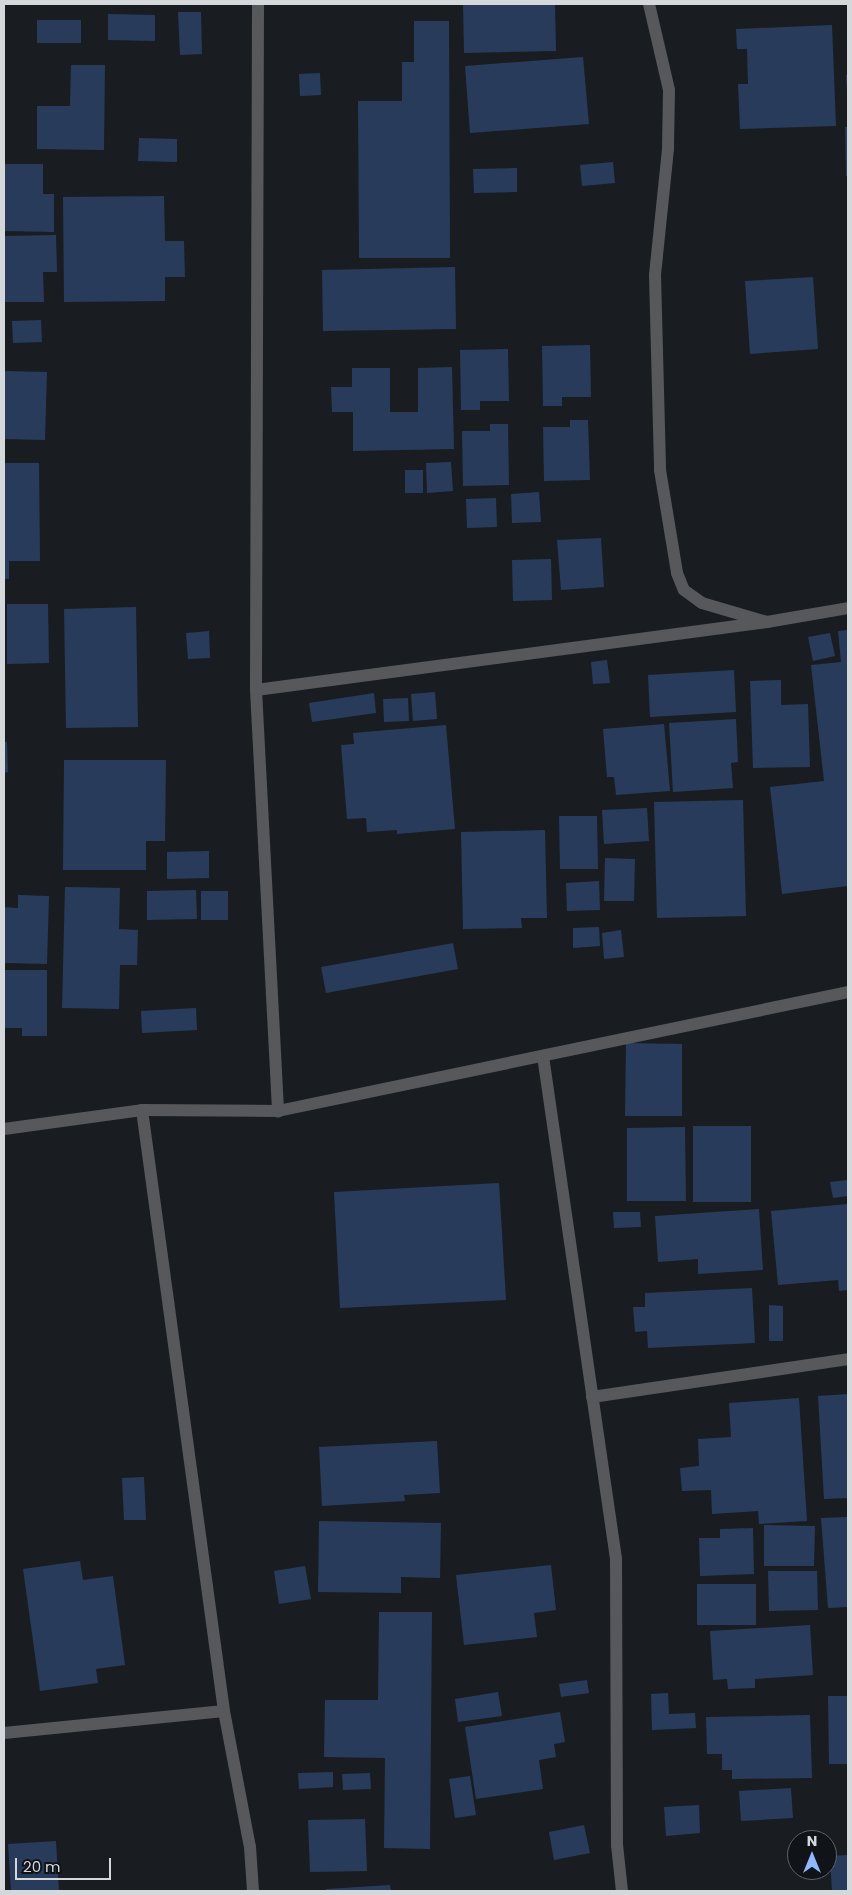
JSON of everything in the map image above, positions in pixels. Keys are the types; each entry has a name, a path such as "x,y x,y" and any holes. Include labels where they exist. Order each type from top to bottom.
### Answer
{"street":[{"path":"258,4 256,690 278,1111"},
{"path":"649,4 668,90 668,149 655,276 660,470 677,573 684,590 702,603 767,622"},
{"path":"256,690 767,622 848,608"},
{"path":"4,1129 142,1110 278,1111 848,992"},
{"path":"543,1056 616,1559 617,1845 622,1891"},
{"path":"142,1110 224,1711 250,1847 254,1891"},
{"path":"592,1397 848,1359"},
{"path":"4,1733 224,1711"}],"building":[{"path":"463,4 555,4 556,51 464,53"},
{"path":"178,12 201,12 202,54 180,55"},
{"path":"108,14 155,15 155,41 108,40"},
{"path":"37,20 81,20 81,43 37,43"},
{"path":"414,21 449,21 450,258 359,258 358,101 402,101 402,62 414,62"},
{"path":"832,25 836,126 740,129 738,84 748,84 747,49 737,49 736,29"},
{"path":"583,57 589,124 470,133 465,66"},
{"path":"71,65 105,65 104,150 37,149 37,106 70,106"},
{"path":"320,73 321,95 300,96 299,74"},
{"path":"846,75 848,75 848,91 847,91"},
{"path":"845,127 848,127 848,176 846,176"},
{"path":"139,138 177,139 177,162 138,161"},
{"path":"613,162 615,183 582,186 580,165"},
{"path":"4,164 43,164 43,194 54,194 54,232 4,231"},
{"path":"517,168 517,192 474,193 473,169"},
{"path":"164,196 165,241 184,241 185,277 165,277 165,301 64,302 63,197"},
{"path":"56,235 57,272 43,272 44,302 4,302 4,236"},
{"path":"455,267 456,329 323,331 322,270"},
{"path":"813,277 818,349 750,354 745,281"},
{"path":"41,320 42,342 13,343 12,321"},
{"path":"590,345 591,397 562,397 562,406 543,406 542,346"},
{"path":"508,349 509,401 480,401 480,410 461,410 460,350"},
{"path":"452,367 454,449 353,451 353,412 332,412 331,387 352,387 352,368 390,368 390,412 418,412 418,368"},
{"path":"4,371 47,372 45,440 4,439"},
{"path":"570,420 588,420 590,480 544,481 543,427 570,427"},
{"path":"490,424 508,424 509,485 463,486 462,431 490,431"},
{"path":"451,462 453,491 427,493 426,463"},
{"path":"4,463 39,463 40,561 9,561 9,579 4,579"},
{"path":"405,470 423,470 423,493 405,493"},
{"path":"539,492 541,522 512,523 511,494"},
{"path":"496,498 497,527 467,528 466,499"},
{"path":"601,538 604,587 561,590 557,540"},
{"path":"551,559 552,600 513,601 512,560"},
{"path":"7,604 48,604 49,663 7,664"},
{"path":"136,607 138,727 66,728 64,609"},
{"path":"848,630 848,886 782,894 770,787 824,781 811,665 841,662 838,631"},
{"path":"209,631 210,658 188,659 186,633"},
{"path":"830,633 835,656 813,661 808,637"},
{"path":"607,660 610,683 593,684 591,662"},
{"path":"734,670 736,712 650,717 648,675"},
{"path":"781,680 781,705 808,704 810,767 753,768 750,681"},
{"path":"435,692 437,719 413,721 411,694"},
{"path":"374,693 376,713 312,722 309,703"},
{"path":"408,698 409,721 384,722 383,699"},
{"path":"736,719 738,762 731,763 733,788 673,792 669,723"},
{"path":"664,724 670,791 616,795 614,777 607,777 603,729"},
{"path":"446,725 455,829 397,834 397,830 367,832 366,818 347,819 341,745 354,744 353,733"},
{"path":"4,742 7,742 8,772 4,773"},
{"path":"64,760 166,760 165,841 146,841 146,870 63,870"},
{"path":"743,800 746,916 657,918 654,802"},
{"path":"647,808 649,841 604,844 602,810"},
{"path":"559,816 597,816 598,869 560,869"},
{"path":"545,830 547,918 521,918 522,928 463,929 461,832"},
{"path":"209,851 209,878 167,879 167,852"},
{"path":"605,858 635,859 634,901 604,901"},
{"path":"599,881 600,910 567,911 566,883"},
{"path":"65,887 120,888 119,929 138,930 137,965 120,965 119,1009 62,1008"},
{"path":"196,890 197,919 147,920 147,891"},
{"path":"201,891 228,891 228,920 201,920"},
{"path":"18,895 49,896 47,964 4,963 4,907 18,908"},
{"path":"599,927 600,946 573,948 573,928"},
{"path":"621,930 624,957 604,959 602,933"},
{"path":"453,943 458,969 326,993 321,967"},
{"path":"4,970 47,970 47,1036 22,1036 22,1028 4,1028"},
{"path":"196,1008 197,1030 142,1033 141,1011"},
{"path":"626,1043 682,1044 682,1116 625,1116"},
{"path":"693,1126 751,1126 751,1202 693,1202"},
{"path":"685,1127 686,1201 627,1201 627,1128"},
{"path":"848,1180 848,1196 833,1198 830,1182"},
{"path":"499,1183 506,1300 340,1308 334,1192"},
{"path":"848,1204 848,1290 839,1291 838,1280 778,1285 771,1211"},
{"path":"759,1209 763,1270 698,1274 698,1259 658,1262 655,1216"},
{"path":"613,1212 640,1212 641,1227 614,1228"},
{"path":"752,1288 755,1343 648,1348 647,1331 635,1332 633,1307 645,1307 645,1293"},
{"path":"769,1305 783,1306 783,1341 769,1341"},
{"path":"848,1394 848,1498 824,1499 818,1396"},
{"path":"799,1398 807,1521 759,1524 758,1511 712,1514 711,1490 682,1491 680,1468 699,1466 698,1439 731,1437 729,1403"},
{"path":"437,1441 440,1493 404,1495 405,1501 322,1506 319,1447"},
{"path":"144,1477 146,1520 124,1520 122,1478"},
{"path":"848,1517 848,1607 828,1608 821,1518"},
{"path":"319,1521 441,1523 440,1578 401,1577 401,1593 318,1592"},
{"path":"764,1525 815,1526 814,1566 764,1566"},
{"path":"753,1528 754,1574 700,1576 699,1538 720,1538 720,1529"},
{"path":"80,1561 83,1580 113,1576 125,1665 96,1669 98,1683 40,1691 23,1569"},
{"path":"551,1565 556,1610 534,1613 537,1637 464,1645 456,1575"},
{"path":"305,1566 311,1599 279,1604 274,1571"},
{"path":"768,1571 817,1571 818,1610 769,1611"},
{"path":"697,1584 756,1584 756,1625 697,1625"},
{"path":"379,1612 432,1612 430,1849 384,1848 385,1758 324,1757 325,1700 378,1700"},
{"path":"810,1625 813,1675 755,1679 755,1688 728,1689 727,1679 713,1680 710,1631"},
{"path":"587,1680 589,1693 561,1697 559,1684"},
{"path":"498,1692 502,1716 458,1722 455,1699"},
{"path":"668,1693 669,1714 695,1713 696,1728 652,1730 651,1694"},
{"path":"828,1696 848,1696 848,1764 829,1764"},
{"path":"560,1712 565,1742 554,1744 556,1757 539,1760 543,1789 476,1799 465,1727"},
{"path":"810,1715 812,1778 732,1779 732,1770 722,1770 722,1754 707,1754 706,1717"},
{"path":"333,1772 333,1787 299,1789 298,1773"},
{"path":"370,1773 371,1789 343,1790 342,1774"},
{"path":"470,1776 476,1815 455,1818 449,1779"},
{"path":"791,1788 793,1818 741,1821 739,1791"},
{"path":"699,1805 700,1833 666,1836 664,1807"},
{"path":"365,1819 367,1871 310,1872 308,1820"},
{"path":"584,1825 590,1853 554,1860 549,1832"},
{"path":"56,1841 59,1891 11,1891 8,1844"},
{"path":"848,1855 848,1891 832,1891 831,1880 837,1880 837,1856"},
{"path":"390,1885 391,1891 326,1891 326,1889"}]}
